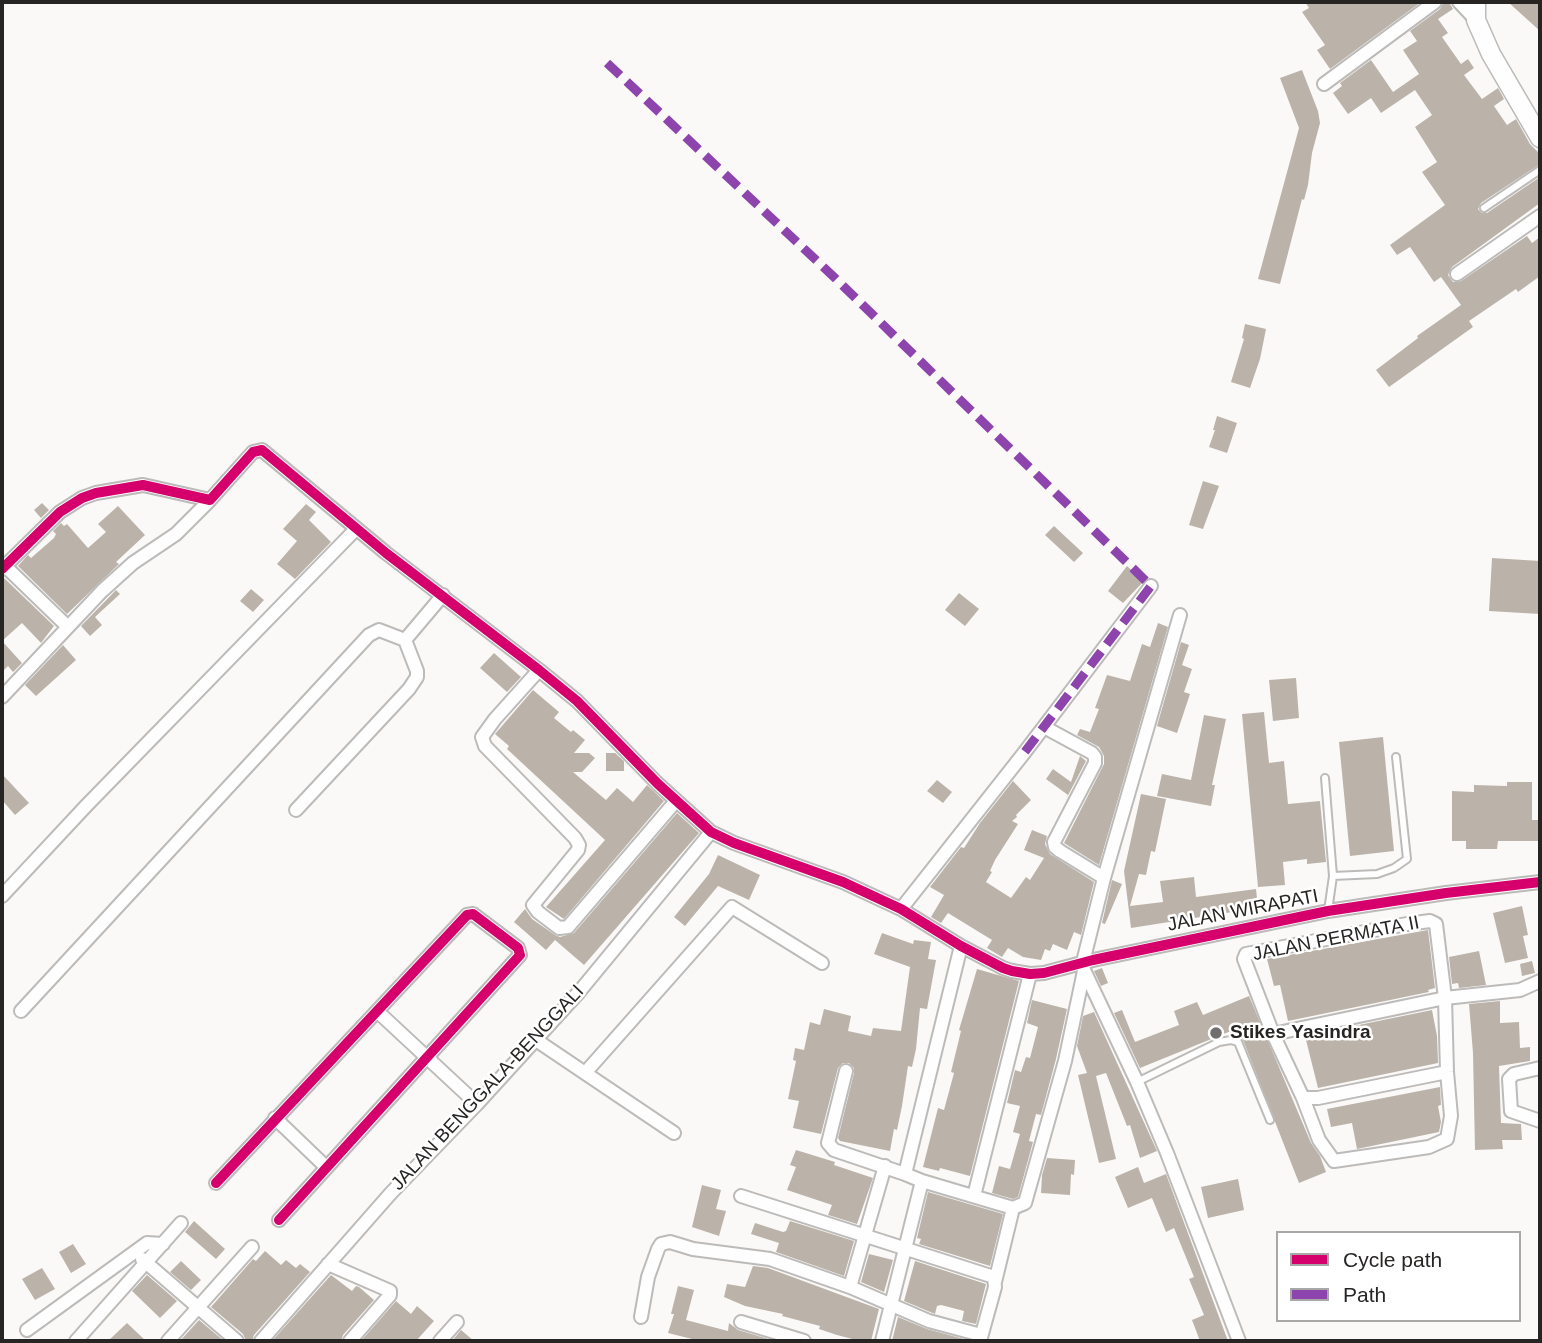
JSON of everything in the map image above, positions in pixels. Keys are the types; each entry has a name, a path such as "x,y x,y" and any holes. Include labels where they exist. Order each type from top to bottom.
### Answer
{"main road":[{"path":"1476,11 1491,54 1534,119 1540,138"}],"street":[{"path":"1324,84 1435,2"},
{"path":"1459,2 1476,11"},
{"path":"1457,274 1540,216"},
{"name":"JALAN WIRAPATI","path":"210,500 253,452 262,450 356,529 577,701 676,801 711,832 734,843 843,882 901,909 1003,968 1030,974 1055,971 1328,911 1540,882"},
{"path":"67,626 4,568 60,512 82,498 96,493 143,485 210,500"},
{"path":"2,697 67,626 133,563 176,534 210,500"},
{"path":"2,897 86,806 356,529"},
{"path":"901,909 1044,727 1150,586"},
{"path":"405,640 443,595"},
{"path":"846,1071 828,1143 834,1150 922,1181 1013,1208 1021,1207 1028,1198 1033,1170 1065,1061 1083,966 1104,878 1180,615"},
{"path":"21,1011 369,635 379,630 405,640"},
{"path":"296,810 409,689 417,677 405,640"},
{"path":"540,670 482,737 485,746 579,845 578,850 533,905 534,908 559,928 568,927 676,801"},
{"path":"1044,727 1095,757 1095,764 1054,842 1060,851 1104,878"},
{"name":"JALAN BENGGALA-BENGGALI","path":"261,1341 391,1193 536,1040 645,915 711,832"},
{"path":"585,1073 732,907 822,963"},
{"path":"216,1183 467,915 473,914 517,948 520,955 279,1220"},
{"name":"JALAN PERMATA II","path":"1273,1034 1244,959 1250,952 1430,921 1436,927 1444,998"},
{"path":"905,1174 961,946"},
{"path":"1083,966 1137,1082 1239,1341"},
{"path":"974,1196 1030,974"},
{"path":"1444,998 1451,1116 1447,1139 1429,1146 1334,1161 1319,1140 1273,1034 1444,998 1520,990 1540,981"},
{"path":"377,1011 477,1104"},
{"path":"536,1040 674,1133"},
{"path":"1540,1068 1514,1074 1509,1079 1511,1111 1540,1121"},
{"path":"1303,1098 1318,1098 1447,1072"},
{"path":"275,1118 327,1167"},
{"path":"850,1287 885,1166"},
{"path":"882,1341 922,1181"},
{"path":"741,1196 993,1277 995,1282"},
{"path":"641,1317 648,1277 658,1249 665,1242 693,1249 770,1259 850,1287 929,1321 981,1338 1013,1208"},
{"path":"76,1341 181,1223"},
{"path":"27,1331 147,1243 163,1244"},
{"path":"168,1341 253,1247"},
{"path":"134,1252 237,1341"},
{"path":"330,1262 390,1291 390,1295 350,1341"},
{"path":"440,1341 457,1322"},
{"path":"741,1322 804,1341"}],"lane":[{"path":"1484,208 1540,170"},
{"path":"1333,877 1377,874 1394,868 1407,859 1396,757"},
{"path":"1325,778 1333,877 1328,911"},
{"path":"1137,1082 1219,1042 1231,1040 1238,1042 1270,1120"}],"building":[{"path":"1305,2 1421,2 1330,69 1317,50 1325,45 1302,12 1309,8"},
{"path":"1444,2 1449,2 1453,9 1438,19 1448,33 1442,37 1461,64 1468,59 1474,68 1464,75 1482,99 1498,88 1504,99 1494,106 1507,125 1516,119 1530,144 1540,154 1540,164 1481,203 1478,209 1487,213 1540,177 1540,203 1452,267 1448,275 1453,282 1461,281 1527,236 1532,243 1540,237 1540,276 1469,321 1473,327 1389,387 1376,370 1418,338 1417,336 1461,305 1441,277 1434,282 1410,247 1397,255 1390,245 1445,205 1422,172 1437,162 1415,127 1432,115 1415,90 1381,113 1371,98 1348,114 1333,93 1342,86 1340,83 1371,60 1393,92 1419,74 1403,50 1417,41 1410,31 1440,9"},
{"path":"1508,2 1540,2 1540,31"},
{"path":"1302,70 1320,123 1312,153 1308,185 1280,284 1258,279 1299,128 1280,78"},
{"path":"1245,324 1266,329 1250,388 1231,382 1244,339"},
{"path":"1217,416 1237,423 1227,453 1209,447"},
{"path":"1203,481 1219,486 1203,529 1189,525"},
{"path":"42,503 49,510 41,518 34,510"},
{"path":"306,504 316,512 309,520 331,542 295,579 277,564 297,541 283,529"},
{"path":"118,506 145,535 67,614 18,566 28,555 31,558 54,538 56,534 53,531 61,523 64,526 67,524 88,548 106,532 98,524"},
{"path":"1054,526 1083,553 1074,562 1045,535"},
{"path":"1492,558 1540,561 1540,614 1489,611"},
{"path":"1127,566 1144,581 1123,603 1108,591"},
{"path":"4,578 54,626 41,643 22,623 2,641"},
{"path":"251,589 264,600 253,612 240,601"},
{"path":"116,590 120,594 95,617 102,625 90,636 81,626"},
{"path":"959,593 979,609 965,626 945,610"},
{"path":"1158,623 1168,627 1099,865 1064,843 1104,764 1104,756 1099,747 1077,735 1080,729 1090,732 1107,675 1130,681 1142,644 1150,647"},
{"path":"2,641 22,663 13,672 8,666 2,672"},
{"path":"1181,642 1189,645 1182,665 1192,669 1184,692 1190,694 1177,733 1157,726"},
{"path":"63,645 76,660 36,696 25,685"},
{"path":"494,653 521,677 507,692 480,668"},
{"path":"1296,678 1299,718 1273,721 1269,680"},
{"path":"533,690 559,712 554,718 585,740 574,753 589,753 595,758 582,772 573,772 606,800 617,788 633,802 647,785 664,801 564,919 546,907 605,840 507,749 509,746 495,734"},
{"path":"1264,712 1269,763 1284,761 1288,804 1320,801 1326,862 1307,864 1307,859 1283,862 1285,885 1258,887 1242,714"},
{"path":"1204,715 1226,719 1212,785 1215,785 1211,806 1157,796 1162,774 1191,780"},
{"path":"1383,737 1394,851 1350,856 1339,742"},
{"path":"606,753 615,753 624,761 624,771 606,771"},
{"path":"1080,756 1086,761 1065,801 1068,795 1046,779 1053,769 1071,782"},
{"path":"2,774 29,803 15,815 2,800"},
{"path":"937,780 952,792 943,803 927,791"},
{"path":"1013,781 1031,800 1012,821 1018,824 995,860 986,882 1011,898 1026,877 1030,880 1044,858 1024,850 1032,830 1047,836 1045,844 1050,854 1094,882 1081,935 1074,932 1067,950 1053,944 1050,951 1045,949 1041,960 1023,957 1008,948 1002,957 987,948 992,940 948,913 941,923 931,917 944,895 930,887 961,847 964,848"},
{"path":"1507,782 1532,782 1532,820 1540,820 1540,841 1498,841 1497,849 1466,849 1466,841 1452,841 1452,791 1474,792 1474,785 1507,786"},
{"path":"1141,794 1166,799 1155,852 1151,851 1146,875 1139,874 1130,906 1163,902 1160,881 1194,877 1196,897 1256,889 1258,908 1131,928 1124,871"},
{"path":"677,813 699,833 584,965 555,940 546,950 514,922 525,909 532,919 555,935 560,937 574,933"},
{"path":"718,855 760,875 749,900 718,886 685,926 674,917 709,874"},
{"path":"1112,880 1122,884 1105,924 1102,923"},
{"path":"1522,906 1528,935 1523,936 1528,958 1505,963 1493,913"},
{"path":"1428,930 1435,988 1428,990 1429,992 1288,1021 1280,985 1274,986 1267,959"},
{"path":"882,933 913,944 914,940 931,942 928,959 936,960 927,1009 920,1008 916,1049 912,1067 908,1066 897,1130 894,1129 890,1151 840,1141 838,1138 854,1073 854,1068 849,1063 843,1063 838,1068 821,1134 793,1128 799,1101 788,1099 796,1061 793,1060 795,1048 804,1050 810,1022 820,1025 824,1009 851,1016 848,1031 871,1036 873,1028 901,1031 910,967 874,954"},
{"path":"1479,951 1486,985 1459,988 1458,983 1452,984 1449,957"},
{"path":"1532,961 1535,973 1522,976 1520,964"},
{"path":"1102,968 1108,983 1101,986 1094,971"},
{"path":"977,969 1019,981 970,1176 940,1168 939,1171 923,1167 938,1108 944,1110 954,1073 951,1072 961,1031 959,1030"},
{"path":"1249,996 1311,1143 1326,1172 1299,1183 1243,1040 1236,1029 1140,1068 1114,1013 1122,1010 1135,1042 1179,1025 1174,1011 1197,1002 1203,1015"},
{"path":"1032,1000 1067,1009 1041,1115 1036,1114 1029,1141 1033,1142 1018,1197 1013,1199 992,1193 999,1166 1010,1169 1020,1134 1013,1132 1020,1106 1007,1103 1015,1070 1021,1072 1026,1057 1030,1058 1038,1027 1027,1023"},
{"path":"1500,1001 1500,1023 1519,1022 1520,1048 1530,1047 1530,1061 1499,1066 1501,1123 1521,1124 1522,1140 1502,1140 1503,1149 1475,1150 1469,1004"},
{"path":"1432,1010 1438,1063 1318,1088 1305,1036"},
{"path":"1094,1012 1157,1151 1140,1158 1130,1125 1127,1126 1106,1073 1096,1076 1116,1159 1099,1163 1078,1075 1087,1073 1077,1046 1083,1016"},
{"path":"1440,1087 1439,1132 1357,1149 1352,1123 1331,1127 1327,1109"},
{"path":"796,1150 873,1178 857,1224 828,1215 832,1205 787,1190 796,1167 790,1165"},
{"path":"1047,1158 1075,1160 1070,1195 1041,1193"},
{"path":"1138,1167 1144,1183 1166,1174 1228,1341 1200,1341 1192,1320 1204,1315 1189,1279 1194,1277 1174,1228 1166,1232 1152,1198 1128,1208 1115,1177"},
{"path":"1238,1179 1244,1210 1208,1218 1201,1187"},
{"path":"702,1185 721,1190 716,1209 726,1211 719,1236 692,1227"},
{"path":"928,1192 1003,1214 990,1266 919,1244 921,1239 917,1238"},
{"path":"194,1221 225,1249 216,1259 185,1232"},
{"path":"790,1221 854,1241 844,1276 776,1252 779,1243 751,1234 755,1223 783,1232"},
{"path":"73,1244 86,1264 71,1273 59,1252"},
{"path":"265,1251 281,1265 286,1260 296,1268 300,1264 310,1272 254,1335 252,1341 246,1341 243,1334 211,1307 253,1259 256,1261"},
{"path":"869,1254 893,1260 884,1292 861,1282"},
{"path":"181,1261 201,1280 191,1290 170,1272"},
{"path":"915,1261 986,1284 976,1324 962,1321 964,1311 941,1305 937,1306 935,1314 904,1301"},
{"path":"753,1266 768,1268 879,1309 871,1341 837,1335 819,1329 820,1326 745,1306 724,1297 727,1284 745,1287"},
{"path":"42,1268 55,1289 35,1300 22,1279"},
{"path":"147,1275 177,1301 160,1318 132,1291"},
{"path":"331,1275 352,1291 356,1286 359,1287 374,1300 343,1335 341,1341 272,1341"},
{"path":"678,1286 694,1290 686,1320 728,1331 729,1323 738,1330 775,1341 700,1341 668,1333"},
{"path":"396,1301 411,1314 417,1306 434,1321 416,1341 361,1341"},
{"path":"898,1317 927,1329 971,1341 892,1341"},
{"path":"199,1320 224,1341 180,1341"},
{"path":"127,1323 146,1341 108,1341"},
{"path":"461,1330 474,1341 452,1341"}],"marked path":[{"path":"607,63 835,278 1151,586 1024,753"}],"cycle path":[{"path":"2,569 60,512 82,498 143,485 210,500 253,452 262,450 386,553 577,701 658,784 711,832 734,843 843,882 901,909 961,946 1012,971 1044,973 1093,960 1328,911 1540,882"},
{"path":"216,1183 467,915 473,914 518,948 520,955 279,1220"}],"place":[{"name":"Stikes Yasindra","path":"1216,1033"}]}
